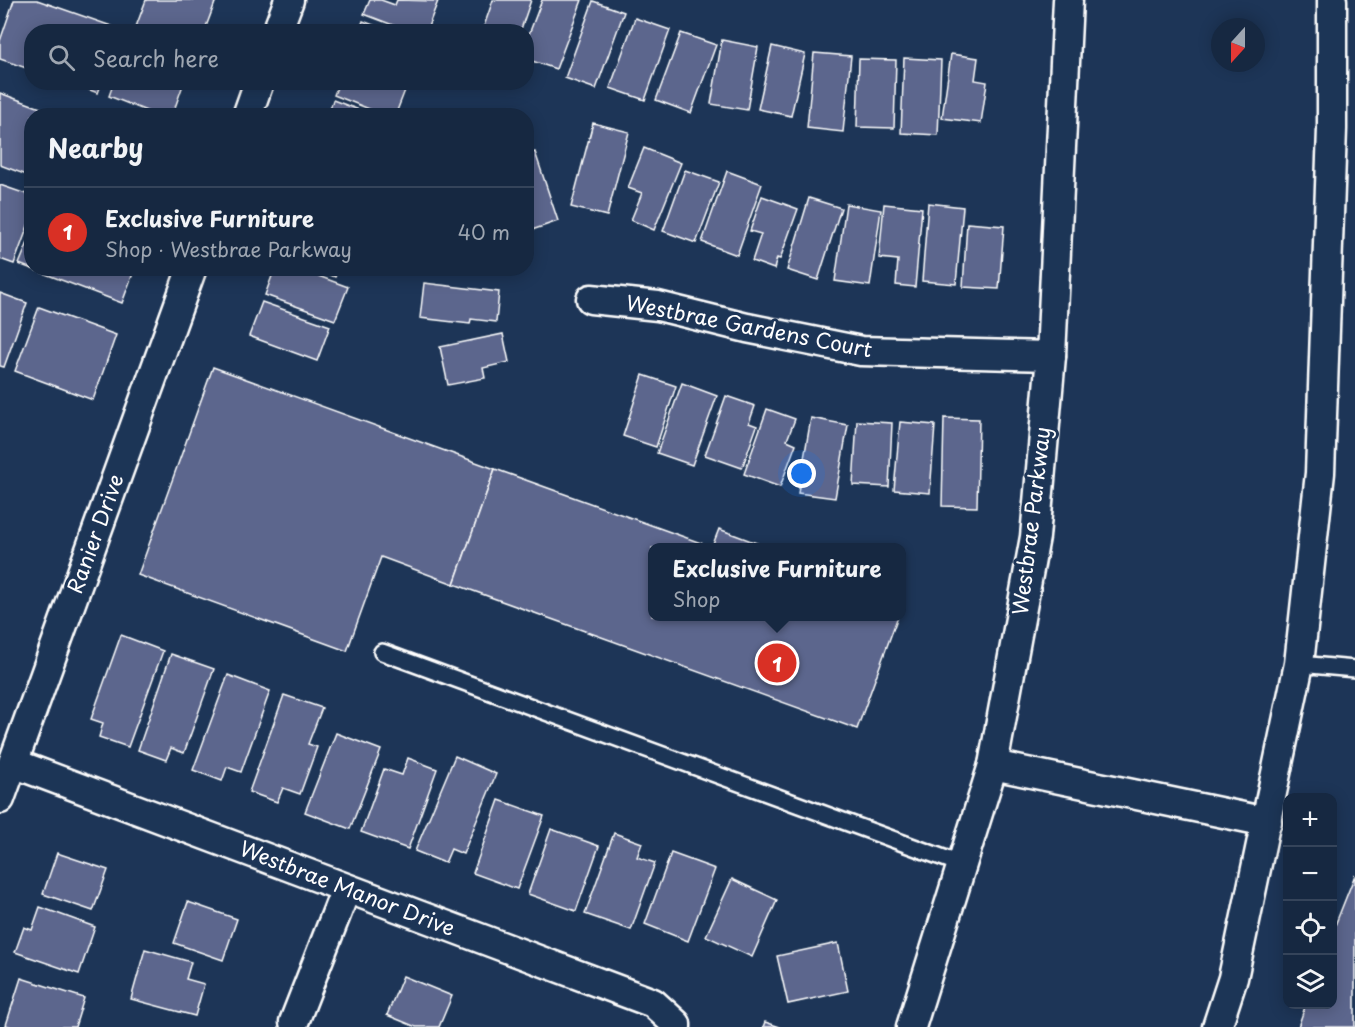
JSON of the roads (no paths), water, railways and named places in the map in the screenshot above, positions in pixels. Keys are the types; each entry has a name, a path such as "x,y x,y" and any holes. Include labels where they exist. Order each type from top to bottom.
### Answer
{"street":[{"path":"281,24 289,0"},
{"name":"Westbrae Parkway","path":"911,1027 993,765 1035,537 1051,356 1068,0"},
{"path":"1217,1027 1233,978 1299,663 1320,473 1332,141 1332,0"},
{"path":"250,108 256,90"},
{"name":"Ranier Drive","path":"0,799 189,276"},
{"name":"Westbrae Gardens Court","path":"591,299 658,306 747,328 861,351 1051,356"},
{"name":"Westbrae Manor Drive","path":"13,763 653,1003 676,1026"},
{"path":"993,765 1267,822"},
{"path":"294,1022 346,889"}],"lane":[{"path":"382,652 963,865"},
{"path":"1299,663 1355,669"}],"place":[{"name":"Exclusive Furniture","path":"777,663"}]}
